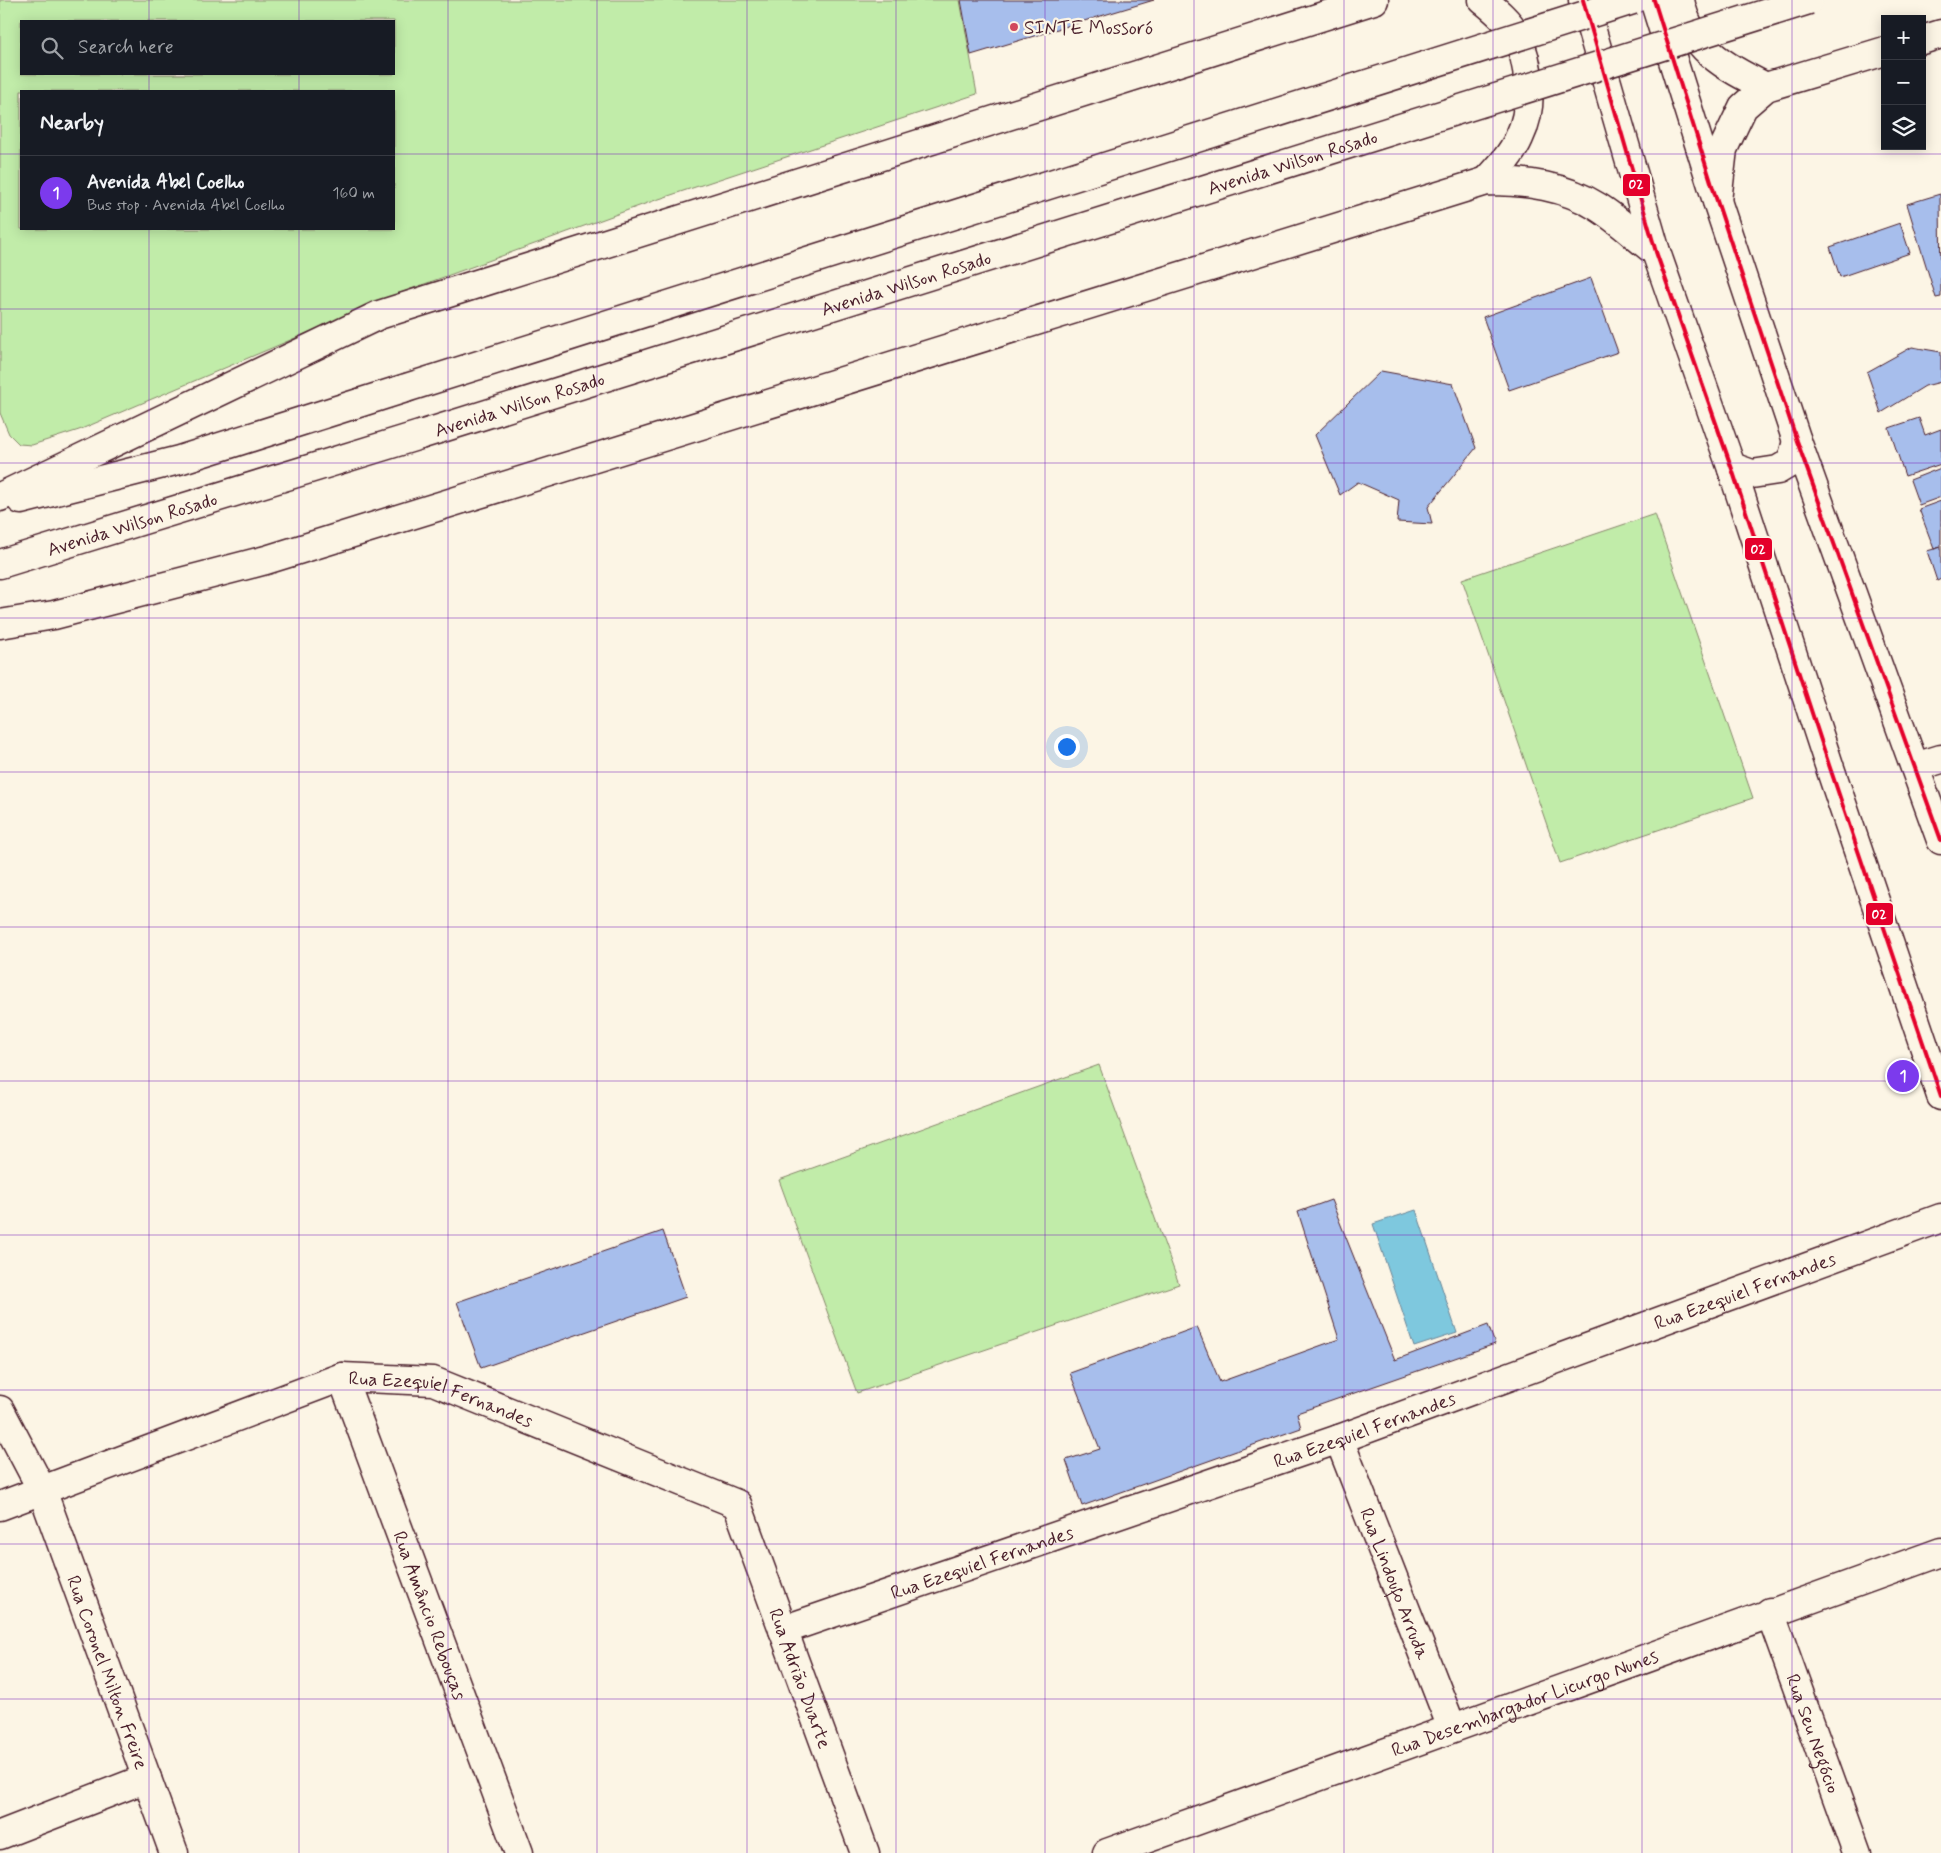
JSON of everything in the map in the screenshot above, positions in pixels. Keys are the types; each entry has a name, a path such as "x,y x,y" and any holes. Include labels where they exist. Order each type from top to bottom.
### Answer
{"main road":[{"path":"0,497 379,315 1374,0"},
{"path":"1483,0 1503,17 1515,34 1524,58 1530,87 1529,104 1519,138 1506,159 1487,182"},
{"path":"1583,0 1656,252 1732,469 1826,756 1941,1096"},
{"path":"0,506 179,460 1633,0"},
{"path":"1654,0 1717,201 1797,441 1941,840"},
{"path":"1680,0 1690,32 1698,42 1729,68 1766,86"},
{"name":"Avenida Wilson Rosado","path":"0,564 420,435 1809,0"},
{"path":"1926,39 1941,34"},
{"path":"1717,201 1723,149 1743,107 1766,86 1881,52"},
{"path":"0,624 54,615 266,560 1487,182 1520,181 1543,185 1571,194 1598,207 1656,252"},
{"path":"1732,469 1735,468 1752,474 1778,470 1788,464 1793,456 1797,441"},
{"path":"1914,767 1941,758"},
{"name":"Rua Ezequiel Fernandes","path":"784,1630 1339,1439 1941,1218"},
{"name":"Rua Ezequiel Fernandes","path":"0,1506 342,1377 433,1381 737,1504"},
{"name":"Rua Amâncio Rebouças","path":"342,1377 519,1853"},
{"name":"Rua Coronel Milton Freire","path":"0,1410 42,1490 174,1853"},
{"name":"Rua Lindoufo Arruda","path":"1339,1439 1452,1728"},
{"name":"Rua Adrião Duarte","path":"737,1504 866,1853"},
{"name":"Rua Desembargador Licurgo Nunes","path":"1108,1853 1770,1612 1941,1552"},
{"name":"Rua Seu Negócio","path":"1770,1612 1857,1853"},
{"path":"0,1835 147,1778"}],"green space":[{"path":"0,0 960,0 977,94 653,201 408,290 79,430 32,445 19,444 9,434 0,413"},
{"path":"1655,514 1753,798 1560,863 1462,579"},
{"path":"1099,1065 1179,1284 857,1393 779,1180"}],"water":[{"path":"1416,1210 1457,1333 1414,1347 1373,1224"}],"building":[{"name":"SINTE Mossoró","path":"961,0 1154,0 971,55"},
{"path":"1940,194 1941,297 1936,298 1907,204"},
{"path":"1900,223 1910,253 1840,277 1830,247"},
{"path":"1591,278 1618,352 1509,390 1483,317"},
{"path":"1912,347 1941,352 1941,382 1925,386 1881,413 1867,372"},
{"path":"1381,371 1453,384 1476,448 1428,507 1432,524 1397,522 1399,500 1358,482 1340,495 1315,435"},
{"path":"1919,418 1925,435 1941,429 1941,464 1905,476 1889,428"},
{"path":"1941,468 1941,497 1919,505 1910,480"},
{"path":"1941,501 1941,547 1934,549 1919,509"},
{"path":"1941,547 1941,579 1937,581 1927,551"},
{"path":"1331,1200 1395,1360 1488,1325 1495,1344 1297,1413 1301,1428 1082,1506 1066,1460 1100,1449 1070,1373 1197,1327 1220,1382 1339,1339 1298,1212"},
{"path":"663,1231 686,1297 481,1368 457,1302"}],"transit line":[{"name":"02","path":"1583,0 1656,252 1732,469 1829,765 1941,1096"},
{"name":"02","path":"1654,0 1717,201 1797,441 1941,840"}],"place":[{"name":"SINTE Mossoró","path":"1014,27"},
{"name":"Avenida Abel Coelho","path":"1903,1076"}]}
